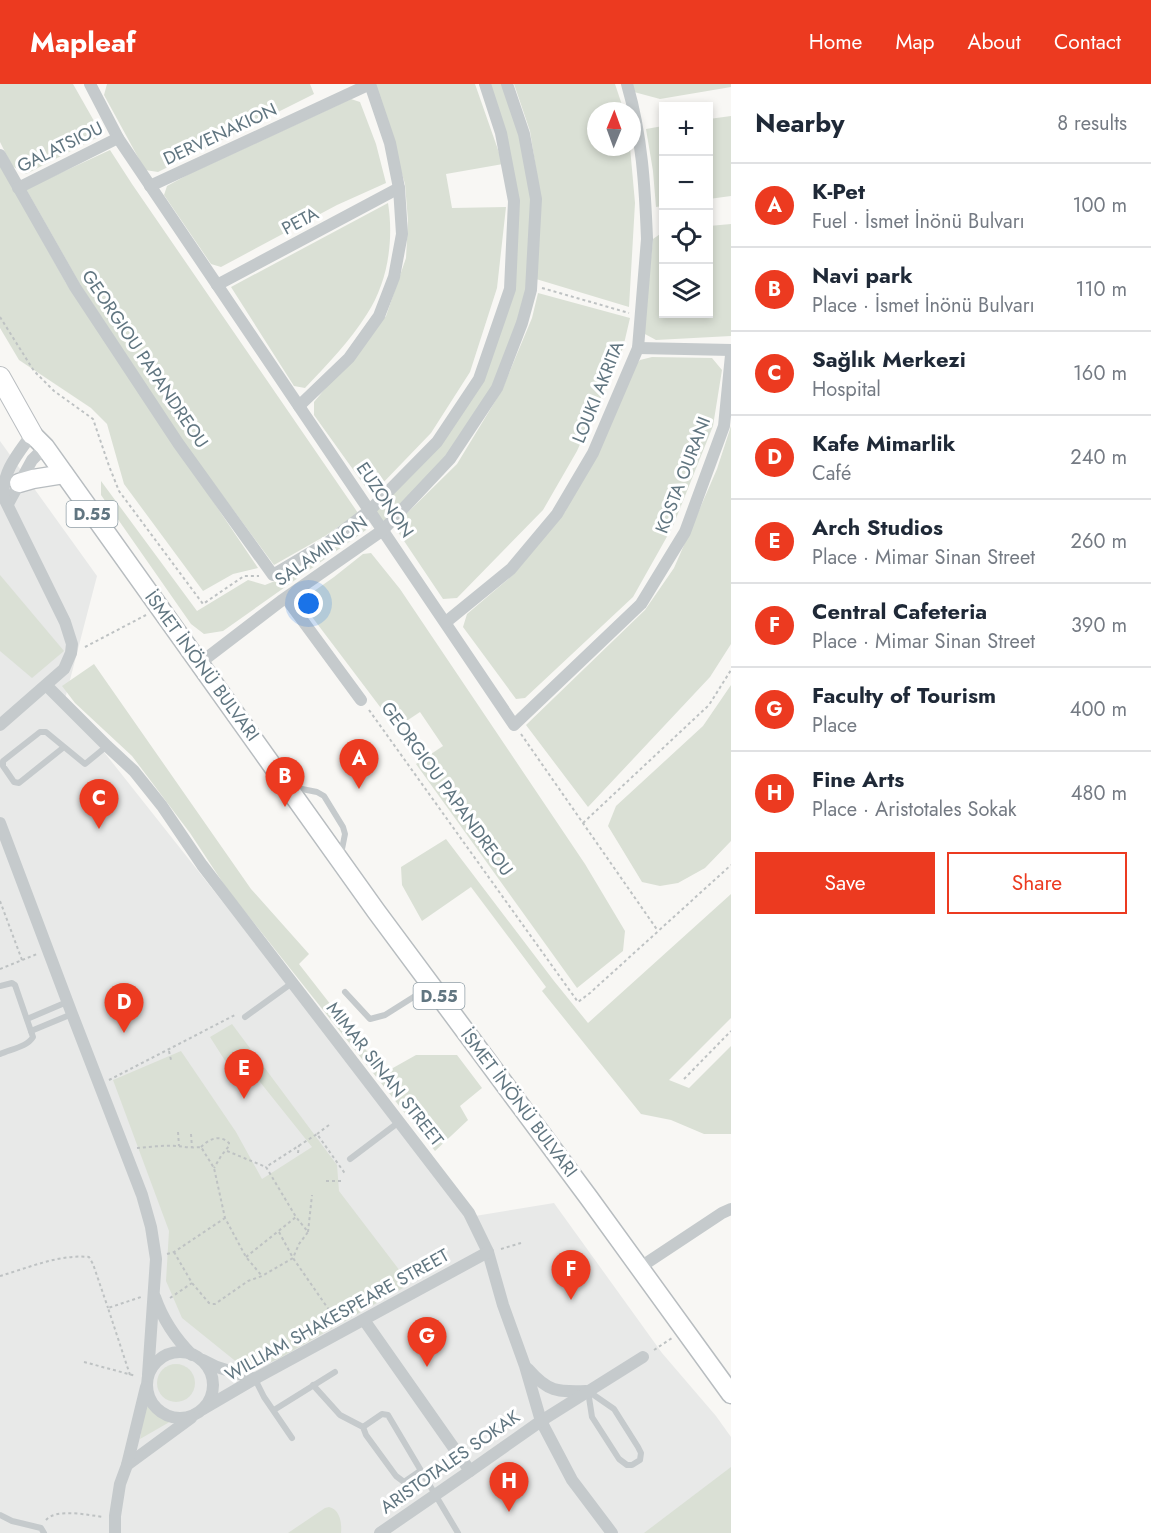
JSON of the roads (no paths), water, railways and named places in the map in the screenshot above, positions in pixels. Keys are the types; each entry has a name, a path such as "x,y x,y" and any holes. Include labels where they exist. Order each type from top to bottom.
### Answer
{"highway":[{"name":"D.55","path":"0,377 38,441"},
{"name":"D.55","path":"0,395 38,441"}],"main road":[{"name":"D.55","path":"38,441 200,663 340,861 731,1394"},
{"path":"19,483 64,474"}],"street":[{"name":"EUZONON","path":"90,84 118,138 514,724"},
{"name":"DERVENAKION","path":"150,186 370,84"},
{"path":"299,406 349,358 379,316 394,277 402,234 399,188 390,143 370,84"},
{"name":"SALAMINION","path":"273,575 327,543 370,510 437,442 479,379 510,289 514,201 501,133 485,84"},
{"name":"SALAMINION","path":"200,663 283,599 383,530 450,459 497,388 522,323 531,285 536,199 524,134 507,84"},
{"name":"LOUKI AKRITA","path":"446,622 511,569 557,514 593,453 638,348 647,239 642,155 636,114 627,84"},
{"name":"GALATSIOU","path":"18,188 118,138"},
{"name":"GEORGIOU PAPANDREOU","path":"0,155 75,287 178,443 273,575"},
{"name":"PETA","path":"217,285 399,188"},
{"path":"638,348 731,350"},
{"name":"KOSTA OURANI","path":"514,724 641,604 685,532 724,426 731,355"},
{"path":"8,504 32,460 38,441"},
{"path":"0,725 64,669 71,653 72,644 65,622 3,495 5,477 16,456 38,441"},
{"name":"GEORGIOU PAPANDREOU","path":"283,599 361,700"},
{"name":"MIMAR SINAN STREET","path":"47,686 134,771 162,806 202,865 469,1213 488,1252 541,1421 572,1480 612,1533"},
{"path":"0,822 142,1195 151,1227 156,1259 147,1380 151,1402 164,1414 180,1418 189,1417 200,1411 209,1401 213,1383 211,1373 206,1365 177,1339 167,1325 154,1293"},
{"path":"639,1268 731,1209"},
{"name":"WILLIAM SHAKESPEARE STREET","path":"127,1464 200,1411 488,1252"},
{"path":"364,1320 471,1471"},
{"path":"115,1533 120,1484 152,1367 165,1356 183,1353 255,1379"},
{"name":"ARISTOTALES SOKAK","path":"380,1533 541,1421 643,1357"},
{"path":"525,1366 539,1383 551,1389 564,1392 588,1391"}],"lane":[{"path":"64,747 19,783 14,782 3,766 3,761 40,732 46,732 85,764 107,746"},
{"path":"0,986 12,983 15,985 33,1037 32,1040 0,1054"},
{"path":"244,1014 292,983"},
{"path":"345,992 370,1019 385,1015 431,986"},
{"path":"27,1019 67,1002"},
{"path":"31,1031 72,1014"},
{"path":"350,1159 399,1122"},
{"path":"274,1410 335,1372"},
{"path":"255,1379 264,1397 292,1438"},
{"path":"313,1385 340,1415 363,1427 366,1435 396,1476 404,1482 420,1471"},
{"path":"588,1391 614,1408 638,1447 641,1453 640,1460 632,1465 619,1460 592,1417 588,1391"},
{"path":"363,1427 382,1414 387,1415 458,1533"},
{"path":"0,1515 42,1530"}],"place":[{"name":"K-Pet","path":"359,789"},
{"name":"Navi park","path":"285,807"},
{"name":"Sağlık Merkezi","path":"99,829"},
{"name":"Kafe Mimarlik","path":"124,1033"},
{"name":"Arch Studios","path":"244,1099"},
{"name":"Central Cafeteria","path":"571,1300"},
{"name":"Faculty of Tourism","path":"427,1367"},
{"name":"Fine Arts","path":"509,1512"}]}
